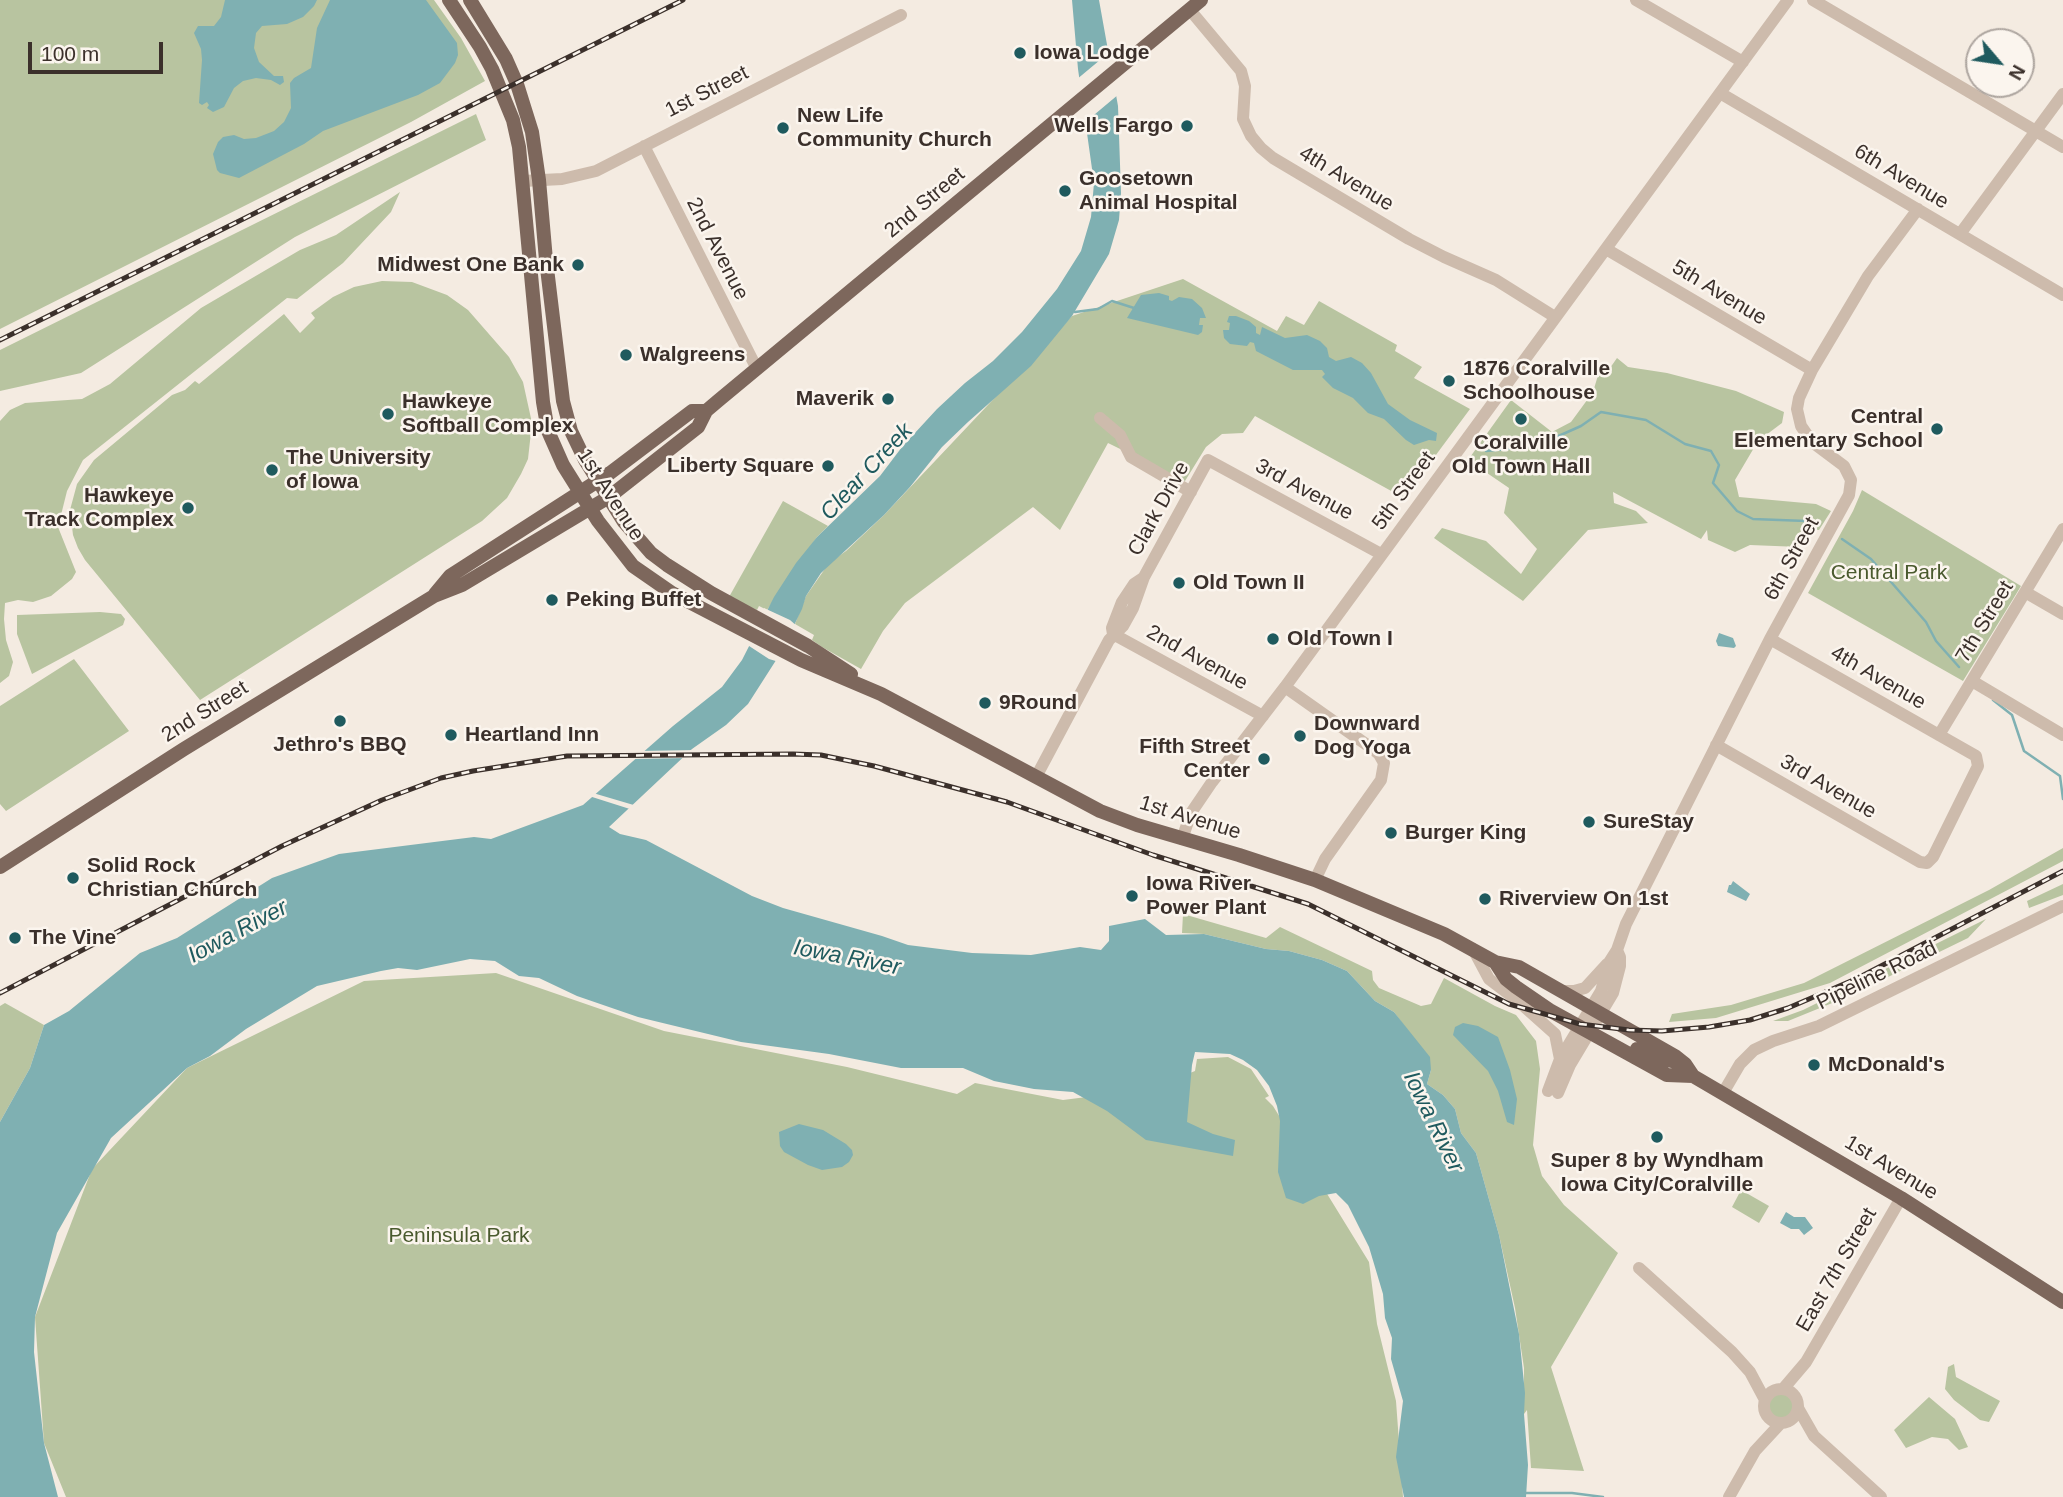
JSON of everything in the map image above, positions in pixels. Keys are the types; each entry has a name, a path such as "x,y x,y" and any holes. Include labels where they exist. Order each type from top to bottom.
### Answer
{"main road":[{"name":"1st Avenue","path":"449,0 480,47 500,87 515,129 523,181 545,415 554,446 620,551 646,576 672,593 801,660 881,694 1117,818 1315,880 1436,930 1473,949 1498,967 1506,979 1535,1001 1675,1056 1689,1070 1723,1093 1901,1198 2063,1302"},
{"name":"1st Avenue","path":"470,0 506,59 517,84 535,146 566,417 578,446 598,481 624,522 651,553 681,576 808,646 881,694"},
{"name":"2nd Street","path":"0,867 434,596 462,586 608,497 698,427 706,411 1195,5"},
{"name":"2nd Street","path":"434,596 450,576 598,481 692,411 706,411"},
{"name":"1st Avenue","path":"1498,967 1519,967 1561,991 1590,1021 1667,1075 1689,1070"}],"street":[{"path":"1636,0 1743,62"},
{"name":"5th Street","path":"1182,838 1199,800 1788,0"},
{"path":"1813,0 2063,147"},
{"name":"4th Avenue","path":"1195,5 1241,71 1245,86 1243,119 1251,136 1261,148 1273,158 1409,239 1496,280 1555,317"},
{"name":"1st Street","path":"523,181 578,176 596,171 901,15"},
{"name":"6th Avenue","path":"1720,93 2063,295"},
{"path":"1960,234 2063,94"},
{"name":"2nd Avenue","path":"643,146 757,369"},
{"name":"6th Street","path":"1590,1021 1610,961 1626,924 1770,639 1844,506 1851,488 1849,472 1812,442 1801,426 1797,409 1799,398 1812,370 1868,276 1918,209"},
{"name":"5th Avenue","path":"1605,249 1812,370"},
{"path":"1100,418 1120,435 1131,457 1191,492"},
{"name":"3rd Avenue","path":"1208,460 1381,554"},
{"name":"Clark Drive","path":"1036,777 1113,634 1123,626 1133,608 1144,577 1208,460"},
{"name":"7th Street","path":"1939,735 2063,528"},
{"path":"2025,592 2063,614"},
{"name":"2nd Avenue","path":"1113,634 1263,716"},
{"name":"4th Avenue","path":"1770,639 1976,757 1978,766 1933,857 1927,863 1920,862"},
{"path":"1972,681 2063,735"},
{"path":"1284,687 1379,754 1384,768 1381,780 1325,859 1315,880"},
{"name":"3rd Avenue","path":"1716,746 1920,862"},
{"name":"Pipeline Road","path":"1723,1093 1740,1064 1754,1050 1819,1026 2063,906"},
{"path":"1473,949 1489,979 1555,1034 1560,1059 1553,1092 1570,1065 1590,1021"},
{"name":"6th Street","path":"1590,1021 1613,993 1620,966 1617,950"},
{"path":"1561,991 1585,988 1610,961"},
{"path":"1560,1059 1590,1021"},
{"name":"East 7th Street","path":"1780,1389 1806,1362 1901,1198"},
{"path":"1639,1268 1731,1352 1750,1372 1765,1399 1765,1413 1755,1451 1729,1497"},
{"name":"East 7th Street","path":"1797,1403 1806,1362"},
{"path":"1750,1372 1780,1389 1791,1392 1814,1436"},
{"path":"1765,1399 1771,1391 1780,1389"},
{"path":"1755,1451 1783,1423 1795,1416 1797,1403"},
{"path":"1765,1413 1770,1420 1814,1436 1881,1497"}],"green space":[{"path":"0,0 434,0 461,38 485,81 411,122 0,329"},
{"path":"476,114 486,140 295,237 81,373 0,391 0,350"},
{"path":"400,192 391,212 343,263 297,299 287,298 83,460 67,491 58,527 76,572 72,579 51,596 33,602 18,600 5,603 6,640 13,662 9,676 0,683 0,421 10,410 25,403 82,399 110,384 201,308 300,250 336,235"},
{"path":"1183,279 1277,331 1286,316 1304,325 1319,301 1397,345 1395,351 1422,367 1414,378 1470,409 1404,498 1255,416 1243,433 1222,434 1206,447 1185,481 1108,443 1060,530 1033,507 905,603 883,631 861,669 822,647 812,640 814,635 795,624 806,596 829,563 846,551 884,515 1072,316"},
{"path":"382,281 412,282 447,295 468,310 509,357 523,382 532,423 528,459 507,498 482,521 200,700 78,548 73,535 70,510 77,484 94,460 172,395 185,390 195,381 199,384 284,314 300,333 315,318 311,313 333,297 354,287"},
{"path":"1617,358 1628,367 1667,373 1736,391 1784,412 1782,423 1758,441 1735,480 1739,497 1816,504 1831,511 1819,530 1808,529 1811,533 1800,547 1750,545 1735,552 1708,540 1707,530 1701,539 1613,492 1614,503 1636,511 1648,523 1588,530 1523,601 1434,538 1442,528 1486,541 1521,574 1537,549 1504,513 1509,488 1468,460 1511,400 1552,432 1571,422 1593,392 1599,372 1610,368"},
{"name":"Central Park","path":"1862,490 2021,586 1963,681 1808,593"},
{"path":"783,501 828,526 817,537 767,610 759,606 757,610 729,597"},
{"path":"100,612 121,614 125,619 123,625 32,674 17,634 17,615"},
{"path":"74,659 129,731 6,811 0,804 0,706"},
{"path":"2063,848 2063,861 1830,983 1716,1018 1669,1022 1672,1014 1731,1005 1804,983 1989,890"},
{"path":"2063,884 2063,895 2029,908 2027,901"},
{"path":"1183,914 1266,938 1280,927 1372,971 1373,980 1379,988 1421,1006 1431,1004 1444,978 1516,1015 1536,1041 1540,1069 1533,1145 1542,1176 1564,1205 1618,1253 1551,1367 1584,1471 1531,1468 1527,1410 1524,1414 1524,1368 1515,1308 1499,1235 1476,1153 1461,1133 1455,1109 1443,1095 1427,1084 1431,1070 1416,1042 1394,1012 1375,1001 1347,971 1322,960 1289,951 1266,949 1204,934 1182,933"},
{"path":"1986,919 1968,938 1847,997 1788,1021 1773,1021 1803,1010"},
{"name":"Peninsula Park","path":"496,973 664,1031 847,1067 957,1094 975,1083 1063,1100 1150,1089 1195,1071 1197,1059 1228,1057 1251,1069 1269,1096 1265,1098 1273,1106 1369,1262 1377,1324 1396,1401 1403,1497 66,1497 44,1443 35,1317 92,1169 187,1068 364,981"},
{"path":"5,1003 44,1025 30,1068 0,1122 0,1006"},
{"path":"1741,1190 1769,1206 1759,1223 1732,1207"},
{"path":"1954,1364 1956,1377 2000,1401 1989,1422 1980,1420 1954,1400 1945,1389 1948,1367"},
{"path":"1781,1393 1790,1397 1794,1406 1790,1415 1781,1419 1772,1415 1768,1406 1772,1397"},
{"path":"1929,1397 1955,1419 1968,1447 1959,1450 1948,1439 1932,1437 1906,1448 1894,1430"}],"water":[{"path":"225,0 317,0 303,17 287,24 262,26 256,33 254,48 259,62 274,76 283,76 284,82 280,85 271,80 256,78 243,81 234,88 224,107 213,112 207,108 207,102 202,105 199,103 202,60 201,49 194,33 198,26 214,26 221,17"},
{"path":"330,0 426,0 457,43 458,55 455,63 440,83 418,95 323,131 239,178 220,173 213,154 223,137 234,135 244,139 256,138 274,131 284,122 291,108 290,83 311,68 317,28"},
{"name":"Iowa River","path":"1072,0 1099,0 1118,106 1121,193 1119,220 1109,254 1072,316 1031,366 942,447 884,515 821,573 806,596 780,654 748,704 726,725 692,749 609,827 620,834 646,840 752,896 783,908 908,945 972,953 1031,955 1080,947 1101,950 1109,941 1109,926 1145,919 1166,935 1204,934 1266,949 1289,951 1322,960 1347,971 1375,1001 1394,1012 1430,1057 1431,1070 1427,1084 1443,1095 1455,1109 1461,1133 1476,1153 1499,1235 1519,1334 1525,1393 1528,1465 1526,1497 1404,1497 1396,1457 1403,1401 1391,1359 1392,1338 1385,1318 1383,1294 1369,1247 1348,1205 1336,1193 1319,1196 1303,1204 1286,1198 1278,1172 1280,1121 1277,1106 1269,1086 1257,1070 1243,1060 1230,1054 1195,1052 1192,1065 1187,1122 1213,1134 1235,1140 1233,1156 1146,1140 1107,1111 1073,1092 1034,1089 994,1081 963,1068 901,1068 829,1054 741,1042 638,1017 577,996 539,978 519,976 495,961 470,959 417,970 398,968 381,971 317,986 246,1029 210,1056 187,1068 111,1138 57,1233 35,1317 34,1352 44,1443 58,1497 0,1497 0,1122 30,1068 44,1025 69,1011 140,953 177,938 272,878 339,854 474,837 491,839 583,805 722,687 742,660 774,597 817,537 880,476 937,409 1022,332 1057,289 1081,251 1091,217 1094,183 1078,69"},
{"path":"1159,293 1169,296 1172,301 1179,297 1192,299 1202,308 1206,318 1200,318 1202,332 1198,335 1127,318 1141,295"},
{"path":"1229,316 1249,321 1260,335 1262,327 1285,338 1307,335 1320,341 1327,348 1329,357 1336,361 1351,357 1362,363 1371,373 1388,404 1410,420 1437,433 1436,441 1429,440 1414,445 1384,419 1368,413 1353,398 1333,388 1322,377 1325,374 1322,370 1293,370 1256,351 1254,343 1250,342 1247,346 1230,344 1224,338 1223,330 1229,330"},
{"path":"1719,633 1733,638 1736,646 1718,646 1716,641"},
{"path":"1733,881 1750,894 1746,901 1727,892"},
{"path":"1463,1023 1478,1026 1498,1037 1517,1099 1514,1125 1507,1122 1498,1091 1488,1071 1453,1035 1455,1027"},
{"path":"799,1124 823,1130 846,1144 853,1155 849,1162 842,1167 822,1170 784,1152 780,1146 779,1132"},
{"path":"1786,1212 1794,1217 1805,1217 1813,1228 1804,1235 1799,1229 1791,1229 1780,1223"}],"pier":[{"path":"1112,50 1119,94 1082,125 1076,80"},
{"path":"764,608 790,620 798,627 779,662 769,659 746,644"},
{"path":"697,750 688,758 631,759 639,751"},
{"path":"593,793 637,806 633,810 589,796"}],"waterway":[{"path":"1075,312 1098,309 1112,301 1134,308"},
{"path":"1486,451 1536,446 1581,426 1601,412 1646,420 1685,444 1711,451 1719,465 1713,483 1737,511 1753,519 1806,521 1819,525"},
{"path":"1842,539 1871,559 1926,622 1936,641 1959,667"},
{"path":"1993,700 2012,715 2024,751 2060,776 2063,799"},
{"path":"1526,1493 1572,1493 1603,1497"}],"railway":[{"path":"0,340 683,0"},
{"path":"0,993 282,846 382,800 441,778 567,756 793,754 821,755 874,766 1007,802 1153,855 1308,904 1509,1004 1580,1024 1629,1030 1662,1031 1709,1027 1750,1020 1788,1008 1858,978 2063,871"}],"place":[{"name":"Iowa Lodge","path":"1020,53"},
{"name":"Wells Fargo","path":"1187,126"},
{"name":"New Life Community Church","path":"783,128"},
{"name":"Goosetown Animal Hospital","path":"1065,191"},
{"name":"Midwest One Bank","path":"578,265"},
{"name":"Walgreens","path":"626,355"},
{"name":"1876 Coralville Schoolhouse","path":"1449,381"},
{"name":"Maverik","path":"888,399"},
{"name":"Hawkeye Softball Complex","path":"388,414"},
{"name":"Coralville Old Town Hall","path":"1521,419"},
{"name":"Central Elementary School","path":"1937,429"},
{"name":"Liberty Square","path":"828,466"},
{"name":"The University of Iowa","path":"272,470"},
{"name":"Hawkeye Track Complex","path":"188,508"},
{"name":"Old Town II","path":"1179,583"},
{"name":"Peking Buffet","path":"552,600"},
{"name":"Old Town I","path":"1273,639"},
{"name":"9Round","path":"985,703"},
{"name":"Jethro's BBQ","path":"340,721"},
{"name":"Heartland Inn","path":"451,735"},
{"name":"Downward Dog Yoga","path":"1300,736"},
{"name":"Fifth Street Center","path":"1264,759"},
{"name":"SureStay","path":"1589,822"},
{"name":"Burger King","path":"1391,833"},
{"name":"Solid Rock Christian Church","path":"73,878"},
{"name":"Iowa River Power Plant","path":"1132,896"},
{"name":"Riverview On 1st","path":"1485,899"},
{"name":"The Vine","path":"15,938"},
{"name":"McDonald's","path":"1814,1065"},
{"name":"Super 8 by Wyndham Iowa City/Coralville","path":"1657,1137"}],"water label":[{"name":"Clear Creek","path":"867,472"}]}
